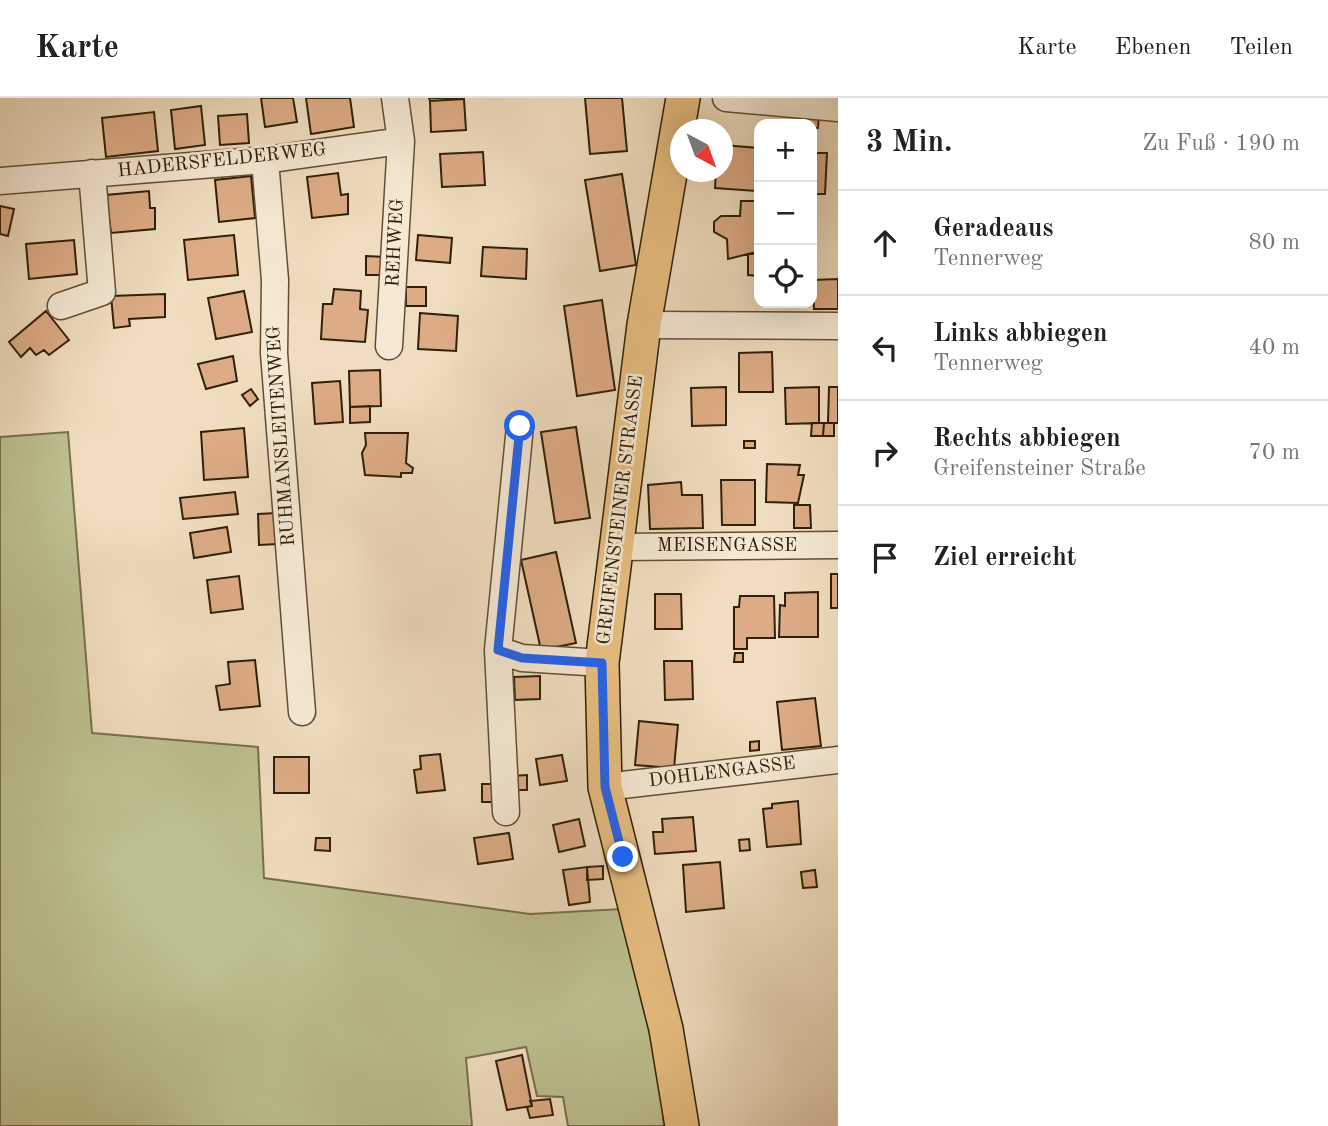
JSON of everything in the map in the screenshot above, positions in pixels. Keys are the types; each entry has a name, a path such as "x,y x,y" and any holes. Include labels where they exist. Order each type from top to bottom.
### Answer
{"main road":[{"name":"GREIFENSTEINER STRASSE","path":"681,1126 666,1029 605,787 602,663 644,325 683,98"}],"street":[{"path":"395,98 401,141"},
{"path":"726,98 838,108"},
{"name":"HADERSFELDERWEG","path":"0,181 265,160 401,141"},
{"name":"REHWEG","path":"389,346 401,141"},
{"name":"RUHMANSLEITENWEG","path":"265,160 275,280 274,353 302,712"},
{"path":"61,306 102,292 92,173"},
{"path":"644,325 838,326"},
{"path":"506,812 498,650 520,426"},
{"name":"MEISENGASSE","path":"616,547 838,545"},
{"path":"498,650 522,658 602,663"},
{"name":"DOHLENGASSE","path":"605,787 838,760"}],"green space":[{"path":"68,432 92,733 258,747 264,878 530,914 621,909 655,1029 664,1126 568,1126 563,1097 537,1096 526,1047 466,1058 472,1126 0,1126 0,437"}],"building":[{"path":"261,98 293,98 297,122 265,127"},
{"path":"306,98 350,98 354,127 311,134"},
{"path":"429,98 464,98 464,99 430,101"},
{"path":"585,98 622,98 627,151 590,154"},
{"path":"464,99 466,130 431,132 430,101"},
{"path":"201,106 205,145 175,149 171,110"},
{"path":"154,112 158,151 106,157 102,118"},
{"path":"799,112 819,113 818,128 817,119 799,119"},
{"path":"247,114 249,143 220,145 218,116"},
{"path":"733,146 754,148 754,191 715,188 715,182 733,182"},
{"path":"483,152 485,185 442,187 440,154"},
{"path":"817,153 827,153 825,194 817,194"},
{"path":"338,173 341,195 348,194 348,214 312,218 307,177"},
{"path":"622,174 636,265 600,271 585,180"},
{"path":"251,176 255,218 219,222 215,180"},
{"path":"149,191 150,208 155,208 155,229 111,233 106,195"},
{"path":"741,201 754,201 754,252 728,259 727,239 714,232 714,222 721,216 740,216"},
{"path":"0,206 14,209 8,236 0,234"},
{"path":"234,235 238,275 188,280 184,240"},
{"path":"418,235 452,238 450,263 416,260"},
{"path":"74,240 77,274 29,279 26,244"},
{"path":"483,247 527,249 526,279 481,276"},
{"path":"748,254 754,254 754,276 748,275"},
{"path":"366,256 385,257 384,275 366,275"},
{"path":"838,279 838,309 814,309 817,308 817,280"},
{"path":"406,287 426,287 426,306 406,306"},
{"path":"334,289 361,291 360,309 368,310 365,342 321,339 323,304 332,304"},
{"path":"244,291 252,332 216,339 208,298"},
{"path":"165,294 165,317 129,319 130,326 114,328 111,296"},
{"path":"602,300 615,390 577,396 564,306"},
{"path":"46,311 69,340 49,355 44,350 36,355 30,348 21,357 9,342"},
{"path":"420,313 458,316 456,351 418,349"},
{"path":"772,352 773,392 739,392 739,353"},
{"path":"233,356 237,381 206,389 198,364"},
{"path":"380,370 381,406 350,407 349,371"},
{"path":"340,381 343,422 315,424 312,383"},
{"path":"726,387 726,425 692,426 691,388"},
{"path":"819,387 819,423 786,424 785,388"},
{"path":"829,387 838,387 838,423 828,423"},
{"path":"251,389 258,399 250,406 242,395"},
{"path":"370,406 370,422 350,423 350,407"},
{"path":"812,423 824,423 823,436 811,436"},
{"path":"824,423 834,423 834,436 823,436"},
{"path":"576,427 590,518 555,523 541,432"},
{"path":"244,428 248,477 204,480 201,432"},
{"path":"365,433 408,433 406,463 413,468 412,473 401,473 401,477 365,475 362,453 366,445"},
{"path":"744,441 755,441 755,448 744,448"},
{"path":"767,464 800,465 798,475 804,475 798,503 766,502"},
{"path":"721,480 755,480 755,525 722,525"},
{"path":"681,482 682,495 702,495 703,528 650,529 648,485"},
{"path":"235,492 238,514 183,519 180,498"},
{"path":"794,505 810,505 811,528 794,528"},
{"path":"276,513 278,544 259,545 258,514"},
{"path":"227,527 231,552 194,558 190,533"},
{"path":"556,552 576,643 541,650 521,560"},
{"path":"831,574 838,574 838,608 831,608"},
{"path":"239,576 243,609 211,613 207,580"},
{"path":"818,592 818,637 779,637 780,605 785,606 785,593"},
{"path":"655,594 681,594 682,629 655,629"},
{"path":"740,596 774,596 775,638 747,638 747,649 734,649 734,607 739,607"},
{"path":"735,653 743,653 743,662 734,662"},
{"path":"255,660 260,706 220,710 216,686 230,684 228,662"},
{"path":"664,661 692,661 693,699 665,700"},
{"path":"540,676 540,699 515,700 514,677"},
{"path":"815,698 821,746 782,750 777,702"},
{"path":"639,721 678,725 674,768 635,765"},
{"path":"759,741 759,750 750,751 750,742"},
{"path":"440,754 445,790 417,793 414,770 421,769 420,756"},
{"path":"562,755 567,781 540,785 536,759"},
{"path":"274,757 309,757 309,793 274,793"},
{"path":"527,775 527,790 512,790 512,776"},
{"path":"482,784 500,784 501,802 482,802"},
{"path":"798,801 801,844 767,847 763,809 772,808 772,804"},
{"path":"693,817 696,851 655,854 653,832 663,832 662,819"},
{"path":"579,819 585,846 559,852 553,825"},
{"path":"509,833 513,859 478,864 474,838"},
{"path":"316,838 330,838 330,851 315,850"},
{"path":"749,839 750,850 740,851 739,840"},
{"path":"720,862 724,908 686,912 683,865"},
{"path":"603,866 603,879 587,880 587,867"},
{"path":"587,867 590,902 569,905 563,870"},
{"path":"815,870 817,887 803,888 801,872"},
{"path":"522,1055 532,1106 507,1110 496,1061"},
{"path":"550,1099 553,1115 530,1118 527,1107 532,1106 530,1101"}],"route":[{"path":"520,426 498,650 522,658 602,663 605,787 623,857"}]}
